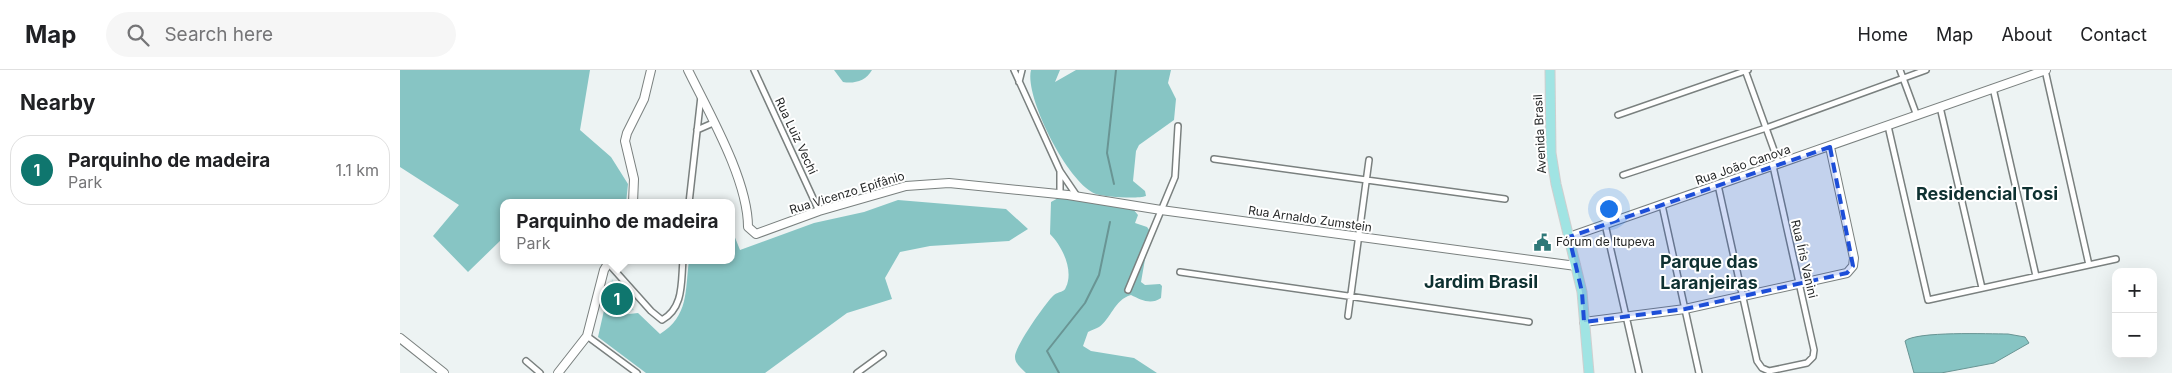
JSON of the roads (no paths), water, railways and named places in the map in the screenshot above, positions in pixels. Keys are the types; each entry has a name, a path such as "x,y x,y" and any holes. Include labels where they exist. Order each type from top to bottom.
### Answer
{"main road":[{"name":"Avenida Brasil","path":"1550,70 1551,153 1556,184 1582,292 1589,373"}],"street":[{"path":"633,199 634,179 625,141 644,98 651,70"},
{"path":"688,70 713,123 697,130"},
{"name":"Rua Luiz Vechi","path":"754,70 819,211"},
{"path":"1014,70 1060,171 1078,197"},
{"path":"1019,82 1022,70"},
{"path":"1618,115 1746,70"},
{"name":"Rua Íris Vanini","path":"1743,296 1757,361 1762,368 1769,371 1807,363 1813,357 1814,350 1776,165 1766,128 1746,70"},
{"path":"1900,70 1917,116"},
{"path":"1624,175 1766,128 1926,70"},
{"path":"2046,70 2089,265"},
{"name":"Rua João Canova","path":"1569,237 2046,70"},
{"path":"1993,88 2036,276"},
{"path":"689,199 701,95"},
{"path":"1940,107 1982,288"},
{"name":"Rua Vicenzo Epifânio","path":"713,123 742,186 748,209 748,227 752,233 759,234 819,211 906,186 928,183 968,184 1040,193"},
{"path":"1128,290 1175,178 1178,126"},
{"path":"1888,126 1928,300 2116,259"},
{"path":"1584,322 1685,309 1847,273 1853,266 1854,258 1830,146"},
{"path":"1214,159 1505,199"},
{"path":"1348,316 1369,160"},
{"path":"1060,171 1060,195"},
{"path":"1718,185 1743,296"},
{"name":"Rua Arnaldo Zumstein","path":"1040,193 1576,266"},
{"path":"1662,204 1699,373"},
{"path":"1606,224 1639,373"},
{"path":"558,373 587,336 607,264"},
{"path":"610,264 658,319 667,317 675,311 679,300 683,264"},
{"path":"1180,272 1529,322"},
{"path":"587,336 637,373"},
{"path":"402,341 444,373"},
{"path":"857,373 883,354"},
{"path":"526,361 540,373"}],"waterway":[{"path":"1114,184 1107,153 1116,70"},
{"path":"1059,373 1047,351 1085,303 1099,275 1110,222"}],"place":[{"name":"Fórum de Itupeva","path":"1542,242"},
{"name":"Parquinho de madeira","path":"617,299"}],"district":[{"name":"Residencial Tosi","path":"1987,194"},
{"name":"Parque das Laranjeiras","path":"1709,272"},
{"name":"Jardim Brasil","path":"1481,282"}]}
